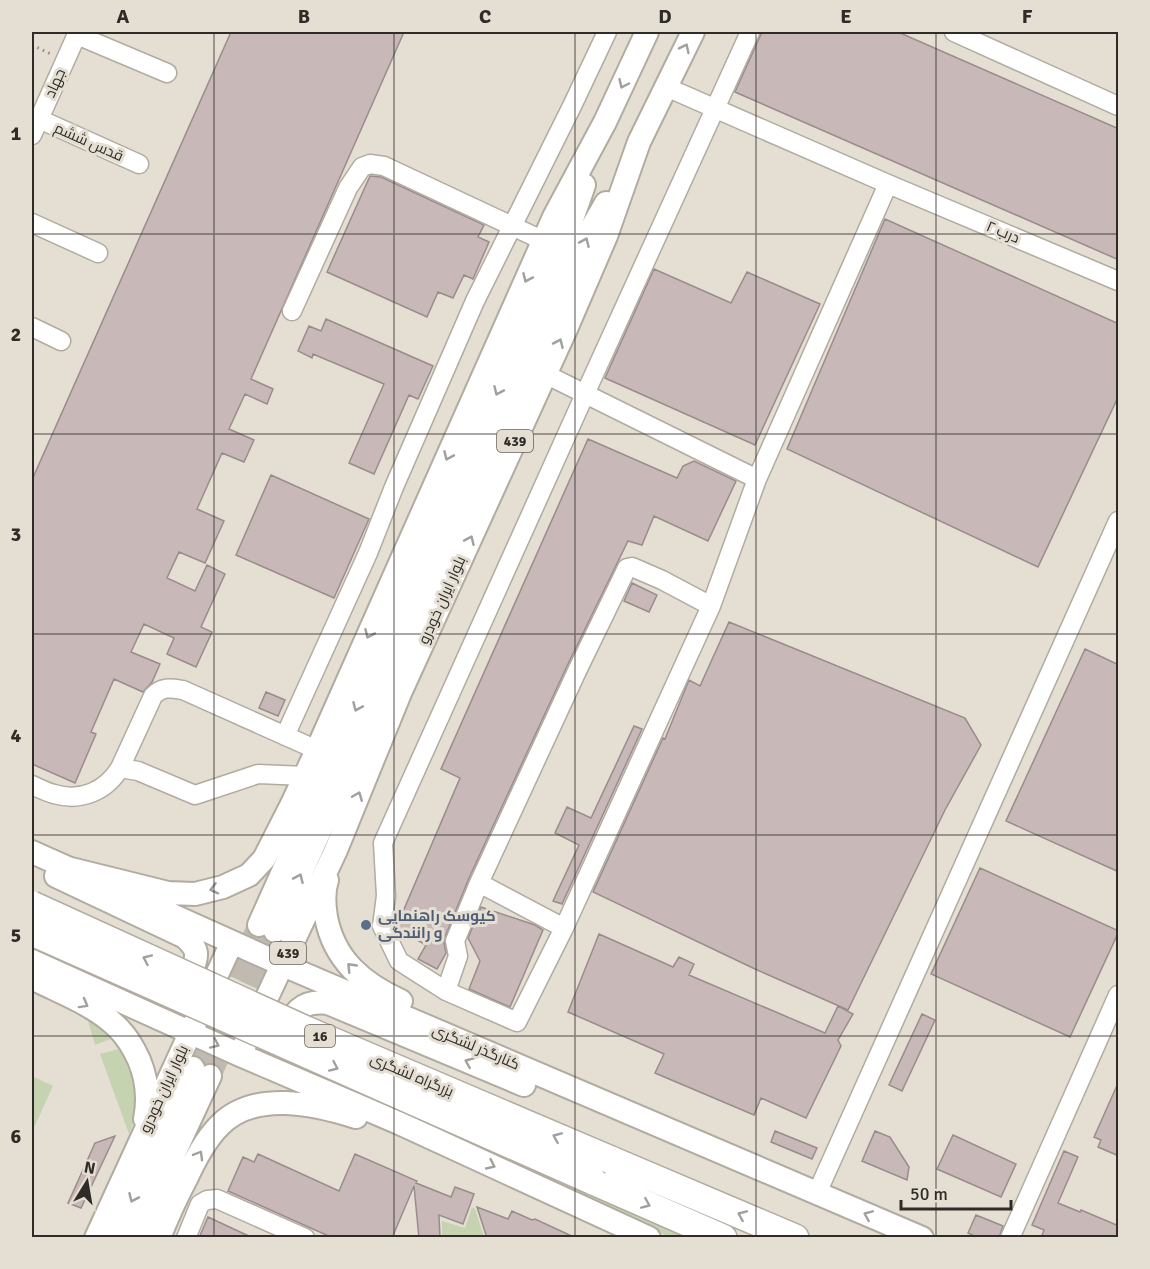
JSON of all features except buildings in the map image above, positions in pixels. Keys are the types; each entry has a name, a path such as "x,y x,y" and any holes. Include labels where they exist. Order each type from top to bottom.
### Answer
{"highway":[{"name":"بزرگراه لشگری","path":"32,905 295,1025 795,1238"},
{"name":"بزرگراه لشگری","path":"32,932 723,1238"}],"main road":[{"name":"بلوار ایران خودرو","path":"67,868 168,893 195,894 223,887 249,875 264,859 317,750 554,217 605,122 647,32"},
{"name":"بلوار ایران خودرو","path":"267,928 493,426 693,32"},
{"name":"بلوار ایران خودرو","path":"493,426 542,292 571,222 605,122"},
{"name":"بلوار ایران خودرو","path":"240,1055 336,850 400,693 606,236 639,142"},
{"path":"336,850 325,884 324,907 329,931 341,957 364,980 385,994 598,1086 702,1144"},
{"name":"کنارگذر لشگری","path":"32,852 283,965 922,1238"},
{"path":"32,863 184,937 192,944 196,953 194,965 180,990 171,997 162,998 150,996 32,946"},
{"name":"بلوار ایران خودرو","path":"96,1238 232,942"},
{"path":"32,961 190,1033 399,1123 649,1238"},
{"path":"32,978 102,1015 120,1029 133,1047 146,1083 148,1100 139,1143"},
{"path":"399,1123 320,1083 292,1062 286,1050 285,1039 290,1023 298,1010 307,1004 328,1003 587,1112 702,1144"},
{"name":"بلوار ایران خودرو","path":"115,1238 201,1072 135,1238"},
{"path":"159,1238 196,1158 208,1140 221,1124 236,1113 257,1106 282,1102 330,1110 458,1150"}],"street":[{"path":"285,736 368,553 394,487 471,312 607,32"},
{"path":"750,32 383,843 386,897 382,926 399,961 446,992 517,1022 564,928 711,606 757,479 888,184"},
{"path":"954,32 1119,106"},
{"path":"77,33 166,73"},
{"name":"جهاد","path":"35,127 77,33"},
{"name":"درب ۲","path":"666,87 1119,281"},
{"name":"قدس ششم","path":"35,127 139,164"},
{"path":"292,311 348,188 362,167 370,164 384,166 544,241"},
{"path":"32,223 98,253"},
{"path":"32,327 61,341"},
{"path":"545,374 757,479"},
{"path":"817,1193 1119,521"},
{"path":"446,992 458,956 455,941 479,883 627,568 632,567 662,580 711,606"},
{"path":"32,785 54,794 70,797 90,795 114,778 153,696 159,690 169,688 183,690 317,750"},
{"path":"120,768 138,771 195,795 258,774 305,776"},
{"path":"479,883 564,928"},
{"path":"1010,1238 1119,995"},
{"path":"186,1238 200,1204 207,1200 217,1199 305,1238"}],"path":[{"path":"32,45 65,60"}],"green space":[{"path":"86,1014 111,1039 95,1045"},
{"path":"119,1049 129,1069 136,1101 129,1134 100,1054"},
{"path":"32,1076 53,1086 32,1132"},
{"path":"552,1176 692,1237 670,1237 607,1209"},
{"path":"472,1207 475,1209 484,1237 442,1237 442,1221 465,1228"}],"tunnel":[{"path":"193,1068 259,925"},
{"path":"210,1076 275,931"}],"place":[{"name":"کیوسک راهنمایی و رانندگی","path":"366,925"}]}
